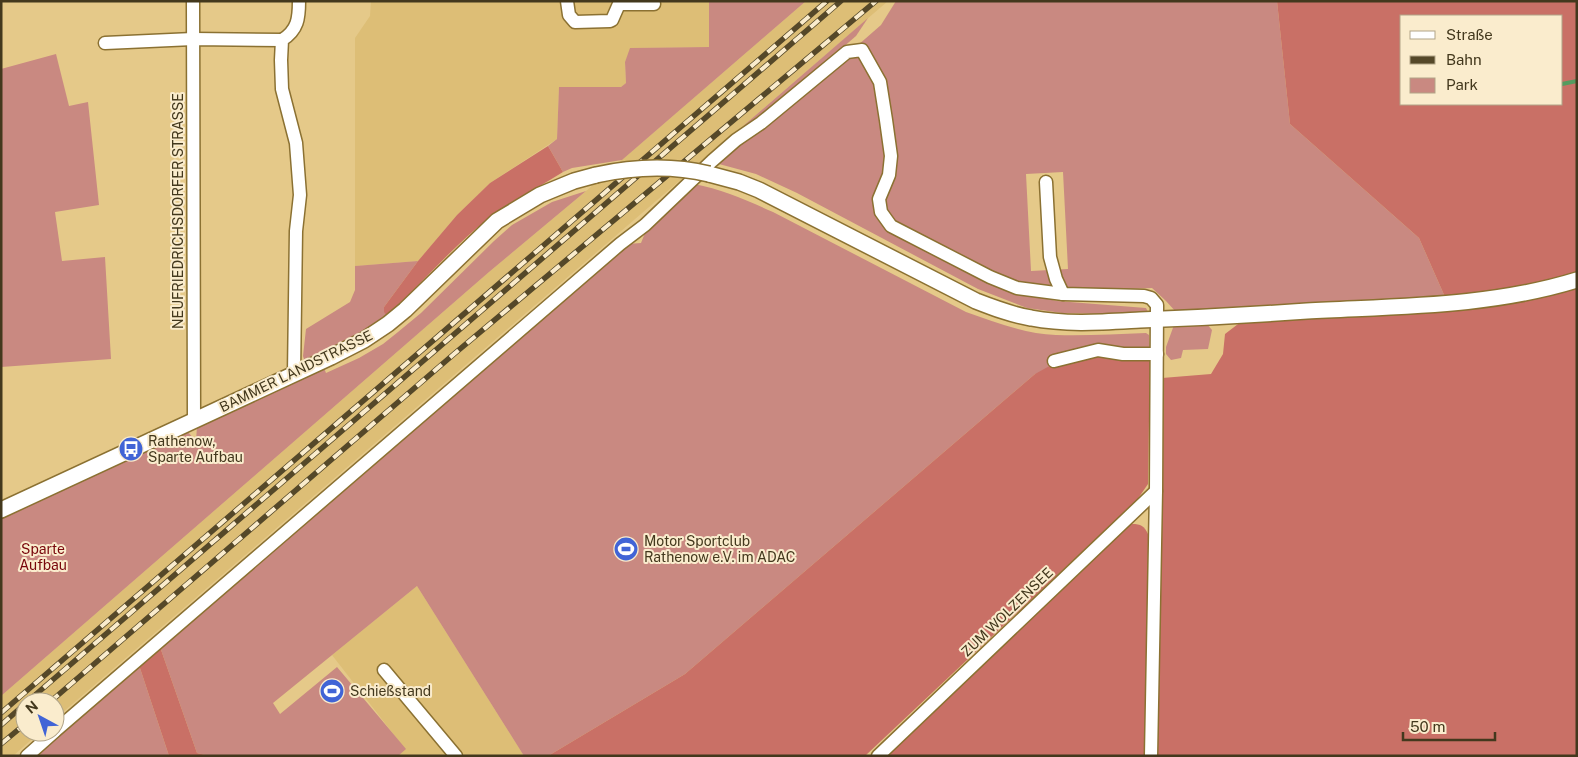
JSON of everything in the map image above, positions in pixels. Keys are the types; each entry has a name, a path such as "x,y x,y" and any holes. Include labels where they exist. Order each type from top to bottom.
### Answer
{"main road":[{"name":"BAMMER LANDSTRASSE","path":"1,510 364,340 405,310 474,241 504,216 540,195 574,181 596,175 643,168 674,169 709,174 760,190 955,291 999,310 1030,318 1066,322 1158,320 1476,301 1534,291 1577,280"}],"street":[{"name":"NEUFRIEDRICHSDORFER STRASSE","path":"194,1 194,421"},
{"path":"105,43 193,39 282,40 292,32 299,18 299,1"},
{"path":"567,1 569,15 575,22 610,21 619,4 654,4"},
{"path":"282,40 282,89 296,143 300,195 296,231 294,374"},
{"path":"65,723 620,244 645,225 736,140 761,123 847,52 862,50 880,82 891,156 889,175 880,199 882,212 891,226 990,277 1017,288 1063,294 1144,296 1151,298 1157,306 1151,756"},
{"path":"1046,182 1050,257 1056,279 1063,294"},
{"path":"1054,361 1098,350 1122,354 1157,354"},
{"name":"ZUM WOLZENSEE","path":"878,756 1156,491"},
{"path":"384,670 456,756"},
{"path":"27,756 43,742"}],"shaded area":[{"path":"371,1 709,1 709,47 631,48 625,62 626,83 621,87 559,88 557,139 490,183 457,215 418,261 355,266 355,38 370,16"},
{"path":"806,1 888,1 65,710 65,692 15,692 15,742 29,742 13,756 1,756 1,696 489,272"},
{"path":"1277,1 1577,1 1577,272 1512,288 1445,297 1419,238 1290,124"},
{"path":"548,146 563,172 501,209 471,233 387,316 384,312 384,307 418,261 457,215 490,183"},
{"path":"1577,286 1577,756 1155,756 1162,378 1211,374 1223,354 1225,334 1242,321"},
{"path":"1090,357 1150,357 1148,484 1137,500 865,756 548,756 685,674 1035,374 1055,363"},
{"path":"1132,524 1142,526 1148,534 1147,756 886,756 1128,526"},
{"path":"417,586 524,756 398,756 405,749 332,655"},
{"path":"159,644 197,753 209,756 169,756 138,662"}],"green space":[{"path":"709,1 806,1 622,160 572,168 563,172 548,146 557,139 559,87 621,87 626,83 625,62 630,48 709,47"},
{"path":"896,1 1277,1 1290,124 1419,238 1445,297 1176,312 1152,288 1102,290 1038,297 1057,301 1146,308 1148,312 1062,313 1027,308 978,289 797,193 756,174 719,164 881,25","holes":["1063,172 1068,269 1031,271 1026,174"]},
{"path":"868,18 856,36 769,111 742,127"},
{"path":"56,54 69,106 88,102 99,205 55,212 62,261 105,257 111,359 1,367 1,69"},
{"name":"Motor Sportclub Rathenow e.V. im ADAC","path":"694,184 725,192 773,212 966,312 1010,327 1044,334 1146,333 1149,335 1150,357 1035,374 685,674 548,756 524,756 417,586 273,703 280,714 337,667 406,749 398,756 209,756 197,753 159,644 356,481 627,244 641,243 645,233"},
{"name":"Sparte Aufbau","path":"586,191 489,272 1,696 1,517 187,431 196,441 197,426 324,368 326,373 359,358 383,344 421,313 512,225 552,202"},
{"path":"418,261 384,307 387,316 334,349 322,355 304,359 306,329 350,302 355,290 355,266"},
{"path":"1206,323 1212,330 1208,349 1183,350 1181,358 1171,360 1166,354 1166,347 1174,325"},
{"path":"138,662 169,756 32,756 48,742 65,742 65,727"}],"waterway":[{"path":"1563,84 1577,81"}],"railway":[{"path":"1,713 827,1"},
{"path":"39,692 841,1"},
{"path":"62,692 454,354 876,1"},
{"path":"1,725 15,713"},
{"path":"1,744 15,732"}],"place":[{"name":"Rathenow, Sparte Aufbau","path":"131,449"},
{"name":"Motor Sportclub Rathenow e.V. im ADAC","path":"626,549"},
{"name":"Schießstand","path":"332,691"}]}
